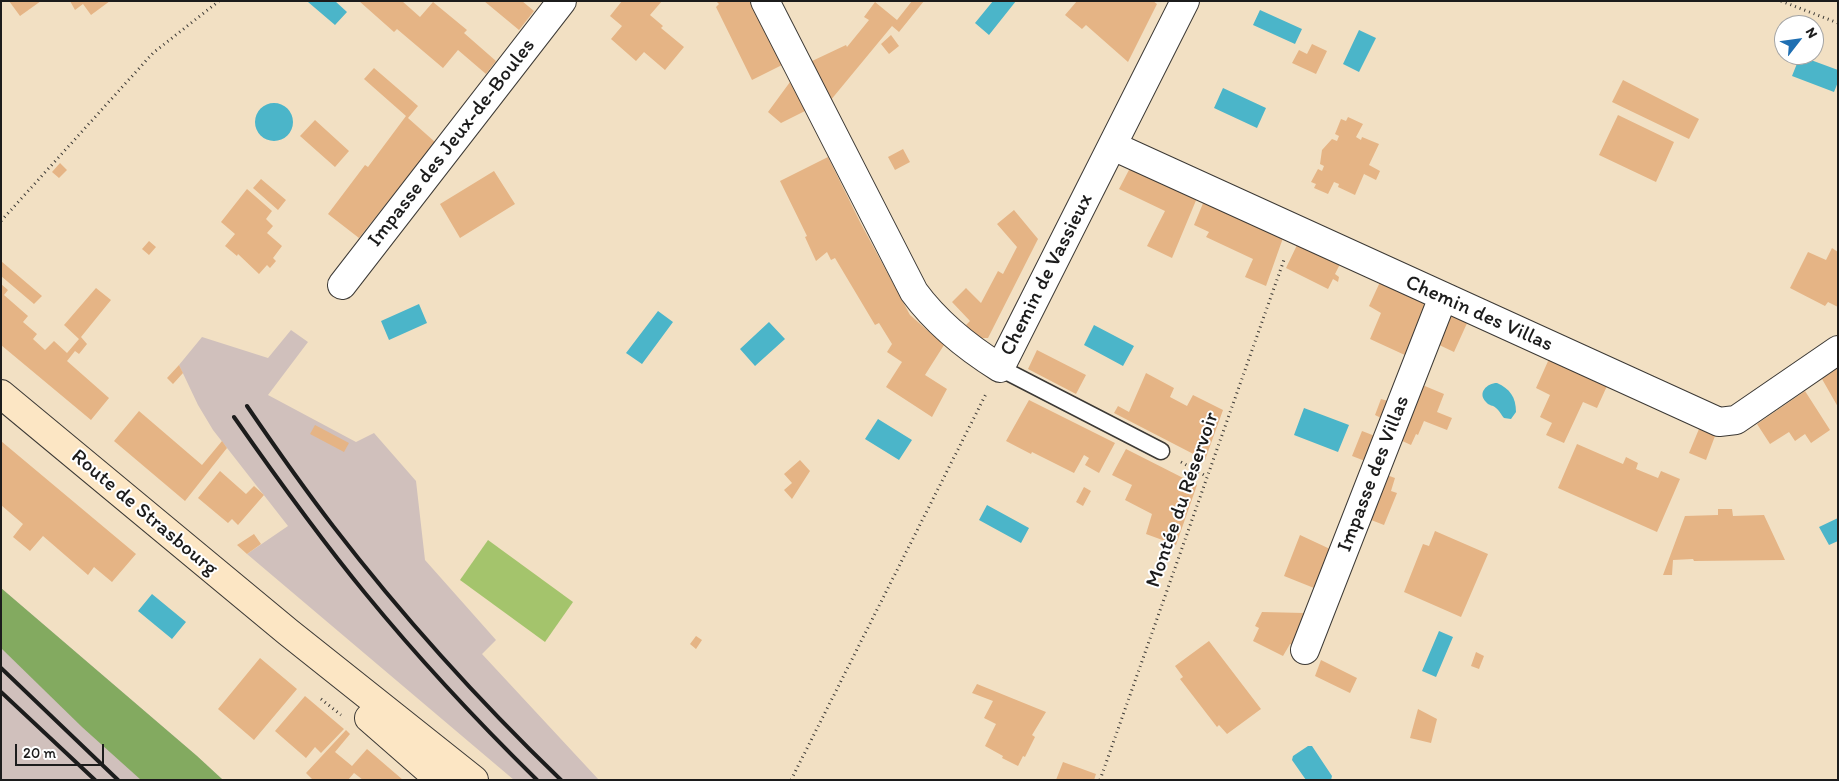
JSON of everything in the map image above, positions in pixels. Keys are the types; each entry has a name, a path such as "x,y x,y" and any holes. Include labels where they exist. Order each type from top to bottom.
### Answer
{"main road":[{"name":"Route de Strasbourg","path":"1,394 288,632 474,780"},
{"name":"Route de Strasbourg","path":"288,632 378,727 440,780"}],"street":[{"name":"Impasse des Jeux-de-Boules","path":"342,284 562,1"},
{"name":"Chemin de Vassieux","path":"765,1 914,292 927,308 974,352 1000,368 1185,1"},
{"name":"Chemin des Villas","path":"1113,146 1719,422 1736,420 1838,350"},
{"name":"Impasse des Villas","path":"1304,650 1443,297"}],"lane":[{"path":"1000,368 1161,451"}],"path":[{"path":"1,221 153,53 219,1"},
{"path":"1781,1 1838,23"},
{"name":"Montée du Réservoir","path":"1100,780 1206,476 1295,230"},
{"path":"791,780 1000,368"},
{"path":"1161,451 1206,476"}],"shaded area":[{"path":"291,330 308,342 268,395 356,442 374,433 416,481 425,560 496,640 482,654 599,780 514,780 247,554 288,526 213,430 198,405 179,365 202,337 268,358"},
{"path":"1,588 197,756 223,780 1,780"}],"green space":[{"path":"488,540 573,602 545,642 460,580"},
{"path":"1,588 223,780 141,780 82,727 1,648"}],"water":[{"path":"335,1 347,12 335,25 308,2"},
{"path":"993,1 1016,1 989,35 975,23"},
{"path":"1260,10 1302,29 1295,44 1253,25"},
{"path":"1359,30 1376,38 1359,72 1343,64"},
{"path":"1796,65 1824,65 1838,70 1838,82 1834,92 1792,76"},
{"path":"1223,88 1266,108 1257,128 1214,108"},
{"path":"274,103 287,109 293,122 287,135 274,141 261,135 255,122 261,109"},
{"path":"419,304 427,323 389,340 381,321"},
{"path":"658,311 673,322 642,364 626,353"},
{"path":"769,322 785,339 755,366 740,349"},
{"path":"1094,325 1134,346 1123,366 1084,345"},
{"path":"1493,383 1497,383 1509,391 1515,402 1516,412 1511,419 1504,418 1495,407 1483,399 1484,389"},
{"path":"1304,408 1349,425 1338,452 1294,435"},
{"path":"878,419 912,440 899,460 865,439"},
{"path":"987,505 1029,528 1021,543 979,520"},
{"path":"1838,518 1838,541 1829,545 1819,527"},
{"path":"152,594 186,622 172,639 138,611"},
{"path":"1439,631 1453,637 1436,677 1422,671"},
{"path":"1308,746 1312,746 1332,776 1331,780 1306,780 1292,760 1293,756"}],"building":[{"path":"9,1 41,1 20,16"},
{"path":"70,1 110,1 91,15 83,4 75,10"},
{"path":"359,1 402,1 420,17 433,2 467,30 464,33 496,61 486,74 458,50 443,68 397,29 394,32"},
{"path":"484,1 522,1 534,11 519,30"},
{"path":"622,1 662,1 650,15 663,26 661,28 684,47 665,70 644,52 636,61 611,39 622,26 610,16"},
{"path":"716,1 750,1 782,65 752,80 716,7 719,4"},
{"path":"912,1 924,1 899,32 892,26 830,101 810,62 846,45 847,47 869,20 864,17 875,2 897,20"},
{"path":"1077,1 1153,1 1157,4 1128,62 1086,25 1082,29 1065,15"},
{"path":"891,35 899,46 889,54 881,44"},
{"path":"1312,44 1327,51 1316,74 1292,63 1299,50 1307,54"},
{"path":"374,68 418,106 408,118 435,142 359,238 328,214 365,165 368,167 406,116 364,79"},
{"path":"1623,80 1699,119 1689,139 1612,102"},
{"path":"790,82 805,111 781,123 768,112"},
{"path":"1618,115 1674,142 1656,182 1599,155"},
{"path":"1348,117 1363,124 1356,137 1361,140 1362,137 1379,144 1369,165 1380,171 1376,180 1364,174 1355,195 1338,187 1339,184 1334,182 1328,194 1314,188 1316,184 1311,182 1318,169 1322,171 1324,166 1320,164 1322,150 1332,139 1337,141 1339,136 1335,134 1341,119 1346,121"},
{"path":"315,120 349,151 335,167 300,136"},
{"path":"903,149 910,162 895,170 888,157"},
{"path":"828,157 860,222 910,315 944,345 925,375 947,389 932,417 886,387 902,362 887,352 892,344 879,323 875,325 835,258 831,260 827,252 816,261 805,237 807,236 780,181"},
{"path":"60,163 67,170 59,178 52,172"},
{"path":"1130,168 1197,198 1172,258 1147,246 1165,211 1119,189"},
{"path":"494,171 515,204 460,238 440,204"},
{"path":"261,179 286,200 278,210 253,188"},
{"path":"247,189 272,211 266,219 273,226 267,233 282,246 273,258 276,261 270,268 267,265 259,274 238,254 237,256 225,246 235,234 221,222"},
{"path":"1204,201 1283,238 1266,286 1245,277 1253,259 1206,237 1209,232 1194,225"},
{"path":"1014,210 1038,239 988,338 979,338 966,325 970,321 952,302 966,288 981,303 998,271 1003,274 1017,247 997,224"},
{"path":"149,241 156,247 149,255 142,249"},
{"path":"1297,245 1340,264 1335,274 1339,277 1338,282 1333,279 1328,289 1286,268"},
{"path":"1832,248 1838,252 1838,307 1828,302 1825,306 1790,288 1808,252 1826,260"},
{"path":"1,261 42,296 34,304 1,276"},
{"path":"1380,282 1427,304 1407,356 1370,339 1381,313 1369,306"},
{"path":"1,284 8,290 4,295 28,316 23,322 37,334 33,339 45,350 54,341 67,353 79,339 64,325 96,288 111,300 81,337 87,344 79,354 75,351 67,361 109,398 91,420 1,345"},
{"path":"1449,312 1468,321 1454,352 1435,343"},
{"path":"1037,350 1086,375 1076,394 1028,369"},
{"path":"1549,359 1607,386 1597,408 1583,402 1564,443 1546,435 1552,423 1540,417 1550,395 1536,388"},
{"path":"179,365 183,373 173,384 167,378"},
{"path":"1838,368 1838,407 1822,379"},
{"path":"1146,373 1174,388 1170,397 1187,406 1193,395 1223,410 1205,460 1114,413 1118,406 1129,412"},
{"path":"1420,384 1444,394 1437,412 1452,418 1447,430 1424,421 1411,445 1398,439"},
{"path":"1805,391 1830,430 1811,443 1805,434 1795,441 1789,432 1770,444 1757,424"},
{"path":"1381,399 1388,401 1381,418 1375,415"},
{"path":"1029,400 1115,443 1099,473 1085,465 1089,458 1084,455 1074,473 1006,441"},
{"path":"139,411 202,465 222,441 227,448 185,501 114,441"},
{"path":"315,425 349,443 344,452 310,434"},
{"path":"1699,429 1715,436 1706,460 1689,453"},
{"path":"1362,431 1375,436 1365,461 1352,456"},
{"path":"1,441 136,554 112,582 94,567 88,575 43,536 30,551 13,537 23,524 1,505"},
{"path":"1577,444 1623,464 1626,457 1638,463 1636,469 1658,478 1661,471 1680,479 1657,532 1558,488"},
{"path":"1126,449 1197,485 1176,545 1146,534 1152,514 1125,500 1132,485 1112,475"},
{"path":"800,460 810,471 792,499 784,490 792,483 784,474"},
{"path":"220,471 246,494 254,486 264,495 238,525 232,519 228,523 198,498"},
{"path":"1384,474 1395,478 1391,491 1397,493 1384,525 1366,518"},
{"path":"1084,487 1091,491 1083,506 1076,502"},
{"path":"1718,509 1732,509 1733,516 1764,515 1785,560 1673,560 1672,575 1663,575 1685,516 1718,515"},
{"path":"1435,531 1488,554 1461,617 1404,592 1423,544 1429,546"},
{"path":"254,534 261,544 247,554 237,545"},
{"path":"1300,535 1330,549 1314,588 1284,576"},
{"path":"1262,612 1304,613 1292,645 1290,644 1283,656 1253,641 1259,628 1255,626"},
{"path":"696,636 702,640 696,649 690,644"},
{"path":"1209,641 1261,709 1227,734 1219,725 1217,727 1180,679 1183,677 1175,666"},
{"path":"1476,652 1484,656 1479,669 1471,666"},
{"path":"260,658 297,689 254,740 218,709"},
{"path":"1321,660 1357,678 1350,693 1315,676"},
{"path":"977,684 1046,712 1032,735 1035,737 1025,757 1023,756 1018,766 985,746 996,724 984,718 993,701 972,693"},
{"path":"305,696 344,729 321,753 315,747 306,758 275,731"},
{"path":"1418,709 1437,719 1431,743 1410,738"},
{"path":"346,730 350,734 335,752 352,766 367,749 403,780 363,780 354,773 348,780 313,780 306,773"},
{"path":"1063,762 1096,774 1094,780 1056,780"}],"railway":[{"path":"247,406 322,511 414,626 471,689 561,780"},
{"path":"234,417 314,529 385,618 492,735 537,780"},
{"path":"1,668 118,780"},
{"path":"1,692 95,780"}]}
